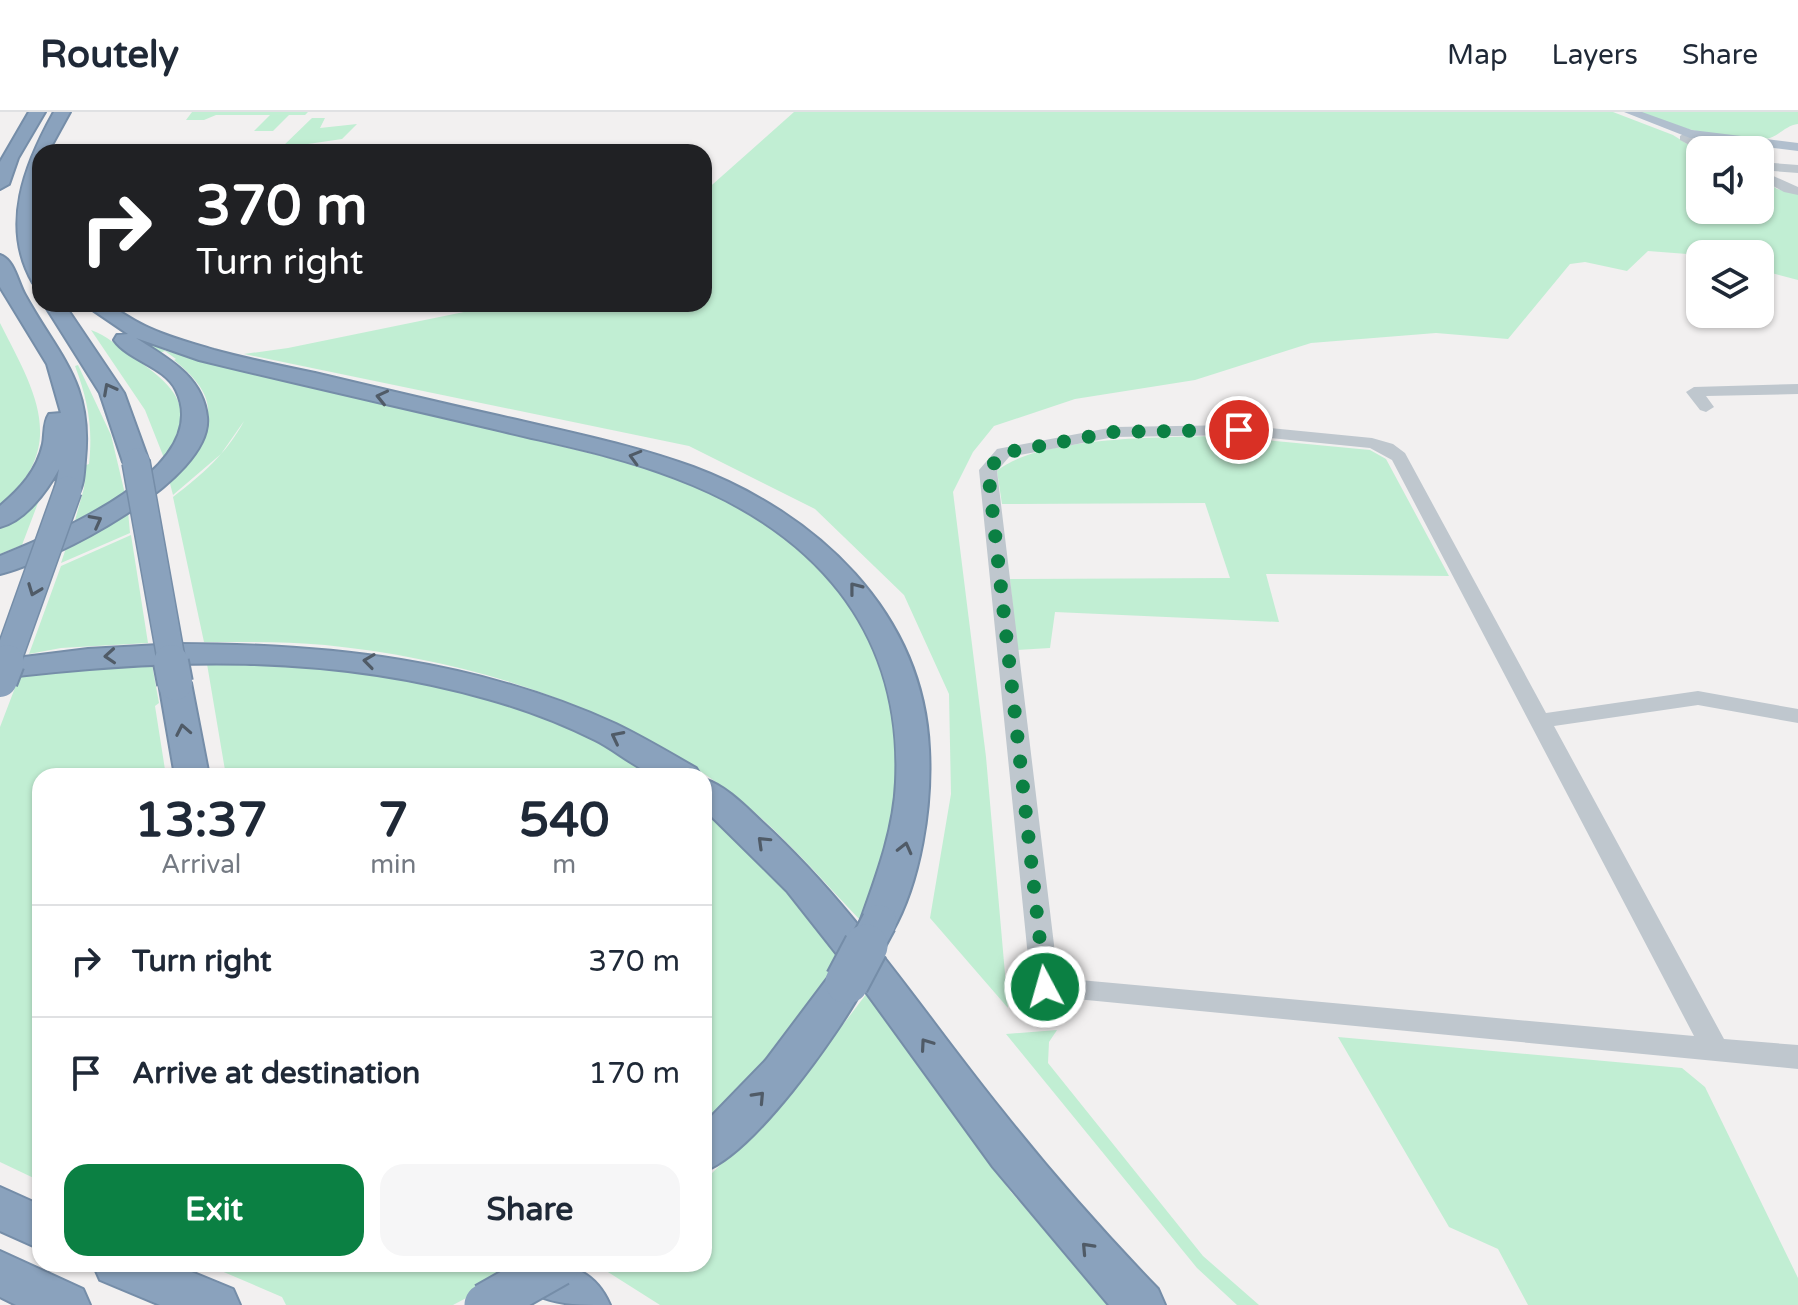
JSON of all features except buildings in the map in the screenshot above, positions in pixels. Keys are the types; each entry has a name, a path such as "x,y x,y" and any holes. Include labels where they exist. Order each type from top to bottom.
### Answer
{"highway":[{"path":"0,184 5,162 37,112"},
{"path":"44,144 62,112"},
{"path":"32,174 22,224 32,255"},
{"path":"22,224 32,234"},
{"path":"0,261 15,297 53,355 66,383 74,413 76,442 68,490 49,551 0,680"},
{"path":"59,312 112,393 136,462 191,768"},
{"path":"0,566 98,520 148,489 177,459 192,434 195,412 188,389 165,367 90,312"},
{"path":"106,312 152,337 251,366 604,448 708,482 771,514 833,564 870,609 895,655 913,715 915,790 900,868 879,922 847,982 812,1034 780,1074 712,1144"},
{"path":"0,519 35,489 54,453 57,417 39,362 35,331"},
{"path":"0,669 107,656 209,651 274,652 386,664 497,688 542,704 618,737 670,768"},
{"path":"712,798 755,834 813,894 876,973 1017,1164 1074,1234 1141,1305"},
{"path":"0,1208 32,1224"},
{"path":"136,1272 216,1305"},
{"path":"541,1272 586,1305"},
{"path":"486,1305 544,1272"},
{"path":"0,1273 66,1305"}],"main road":[{"path":"1630,112 1690,134 1798,147"}],"street":[{"path":"1774,167 1798,169"},
{"path":"1774,182 1798,191"},
{"path":"1706,407 1694,392 1798,389"},
{"path":"1715,1050 1399,457 1387,448 1372,443 1239,430 1114,432 1003,453 988,470 1045,987 1715,1050 1798,1057"},
{"path":"1538,721 1698,698 1798,716"}],"green space":[{"path":"192,112 308,112 305,115 289,115 273,131 254,131 270,115 216,115 204,120 186,120"},
{"path":"794,112 1613,112 1673,135 1686,143 1686,224 1774,224 1774,187 1798,193 1798,280 1774,274 1774,240 1686,240 1686,254 1648,251 1627,271 1585,262 1570,264 1508,339 1436,333 1311,343 1195,380 1075,399 994,426 973,452 953,492 986,757 1008,1008 930,918 951,794 949,694 904,595 815,509 689,446 244,354 464,312 712,312 712,185"},
{"path":"1636,112 1798,112 1798,124 1774,136 1721,136"},
{"path":"312,118 325,118 320,128 357,124 342,139 285,144"},
{"path":"0,323 33,394 40,439 34,461 21,483 0,505"},
{"path":"91,330 148,368 171,389 178,400 180,425 164,458 145,410"},
{"path":"140,339 164,347 162,349 166,351 635,464 702,488 742,508 803,552 833,582 860,618 878,652 899,717 898,827 860,920 784,840 752,810 712,780 712,768 696,768 593,713 541,692 435,662 325,645 204,642 173,497 213,463 222,453 230,443 244,421 221,454 173,495 168,476 203,432 208,405 203,391 176,359 165,351 159,353"},
{"path":"78,365 111,435 125,494 74,524 90,451 88,414 75,366"},
{"path":"1224,436 1370,450 1386,459 1449,576 1266,574 1279,622 1055,612 1050,648 1017,650 1010,579 1230,578 1205,503 1002,504 997,471 1016,459 1072,445 1138,438"},
{"path":"41,495 22,545 0,554 0,527"},
{"path":"128,511 130,533 61,563 67,545"},
{"path":"131,535 148,643 61,648 29,654 61,566"},
{"path":"206,658 381,670 547,713 649,768 225,768"},
{"path":"151,659 159,703 155,706 165,768 32,768 32,1177 0,1162 0,727 21,672"},
{"path":"712,814 784,883 796,904 839,958 817,991 821,995 784,1048 712,1123"},
{"path":"867,993 1011,1192 1110,1305 660,1305 608,1272 712,1272 712,1173 748,1137"},
{"path":"1057,1030 1049,1042 1048,1063 1203,1256 1259,1305 1237,1305 1197,1268 1006,1034"},
{"path":"1338,1037 1682,1068 1705,1087 1798,1278 1798,1305 1528,1305 1498,1249 1449,1227"},
{"path":"224,1272 503,1272 508,1276 453,1305 286,1305 282,1297"}],"route":[{"path":"1045,987 988,470 1003,453 1114,432 1239,430"}]}
